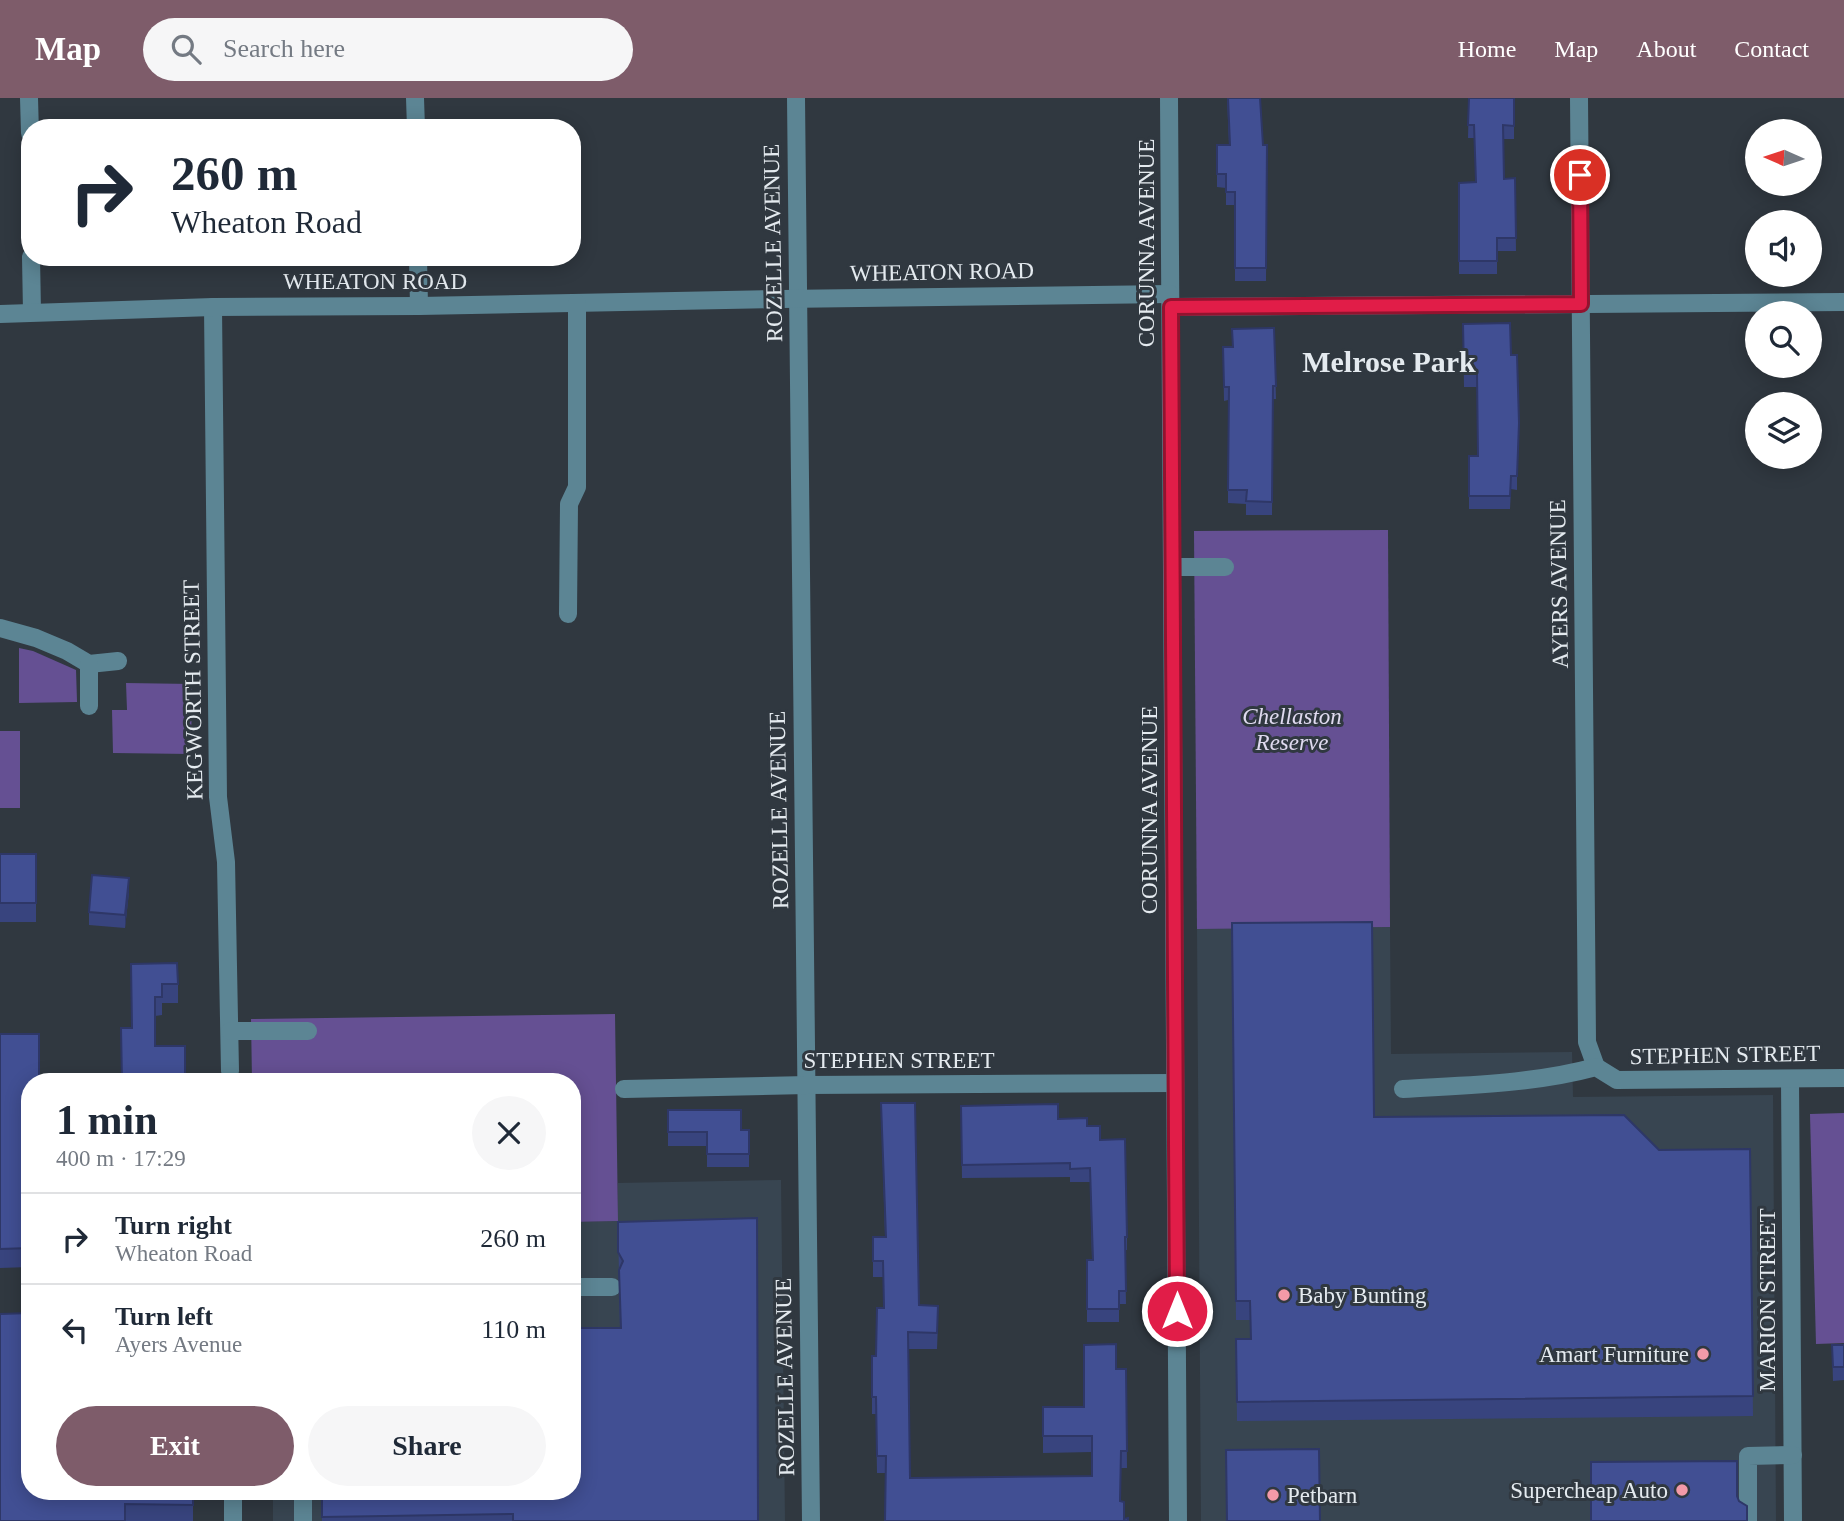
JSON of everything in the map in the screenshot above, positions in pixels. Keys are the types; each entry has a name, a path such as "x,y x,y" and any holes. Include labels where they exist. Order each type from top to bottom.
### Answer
{"street":[{"path":"29,98 30,119"},
{"path":"415,98 416,119"},
{"name":"ROZELLE AVENUE","path":"796,98 811,1521"},
{"name":"CORUNNA AVENUE","path":"1170,98 1178,1521"},
{"name":"AYERS AVENUE","path":"1579,98 1587,1042 1596,1067"},
{"path":"31,266 32,312"},
{"path":"418,266 419,306"},
{"name":"WHEATON ROAD","path":"0,314 213,307 419,306 799,298 1581,304 1844,302"},
{"path":"568,614 569,504 577,486 577,303"},
{"name":"KEGWORTH STREET","path":"213,307 218,796 226,862 230,1071"},
{"path":"1172,567 1225,567"},
{"path":"0,628 36,638 89,663 118,661"},
{"path":"89,663 89,706"},
{"path":"230,1031 309,1031"},
{"name":"STEPHEN STREET","path":"1403,1089 1526,1081 1596,1067 1617,1080 1844,1078"},
{"name":"MARION STREET","path":"1790,1079 1793,1521"},
{"name":"STEPHEN STREET","path":"624,1089 1175,1083"},
{"path":"581,1287 612,1287"},
{"path":"1748,1521 1748,1455 1793,1455"},
{"path":"233,1500 233,1521"},
{"path":"303,1500 303,1521"}],"shaded area":[{"path":"1390,927 1391,1054 1572,1052 1573,1097 1773,1095 1776,1521 1201,1521 1197,929"},
{"path":"781,1180 785,1521 273,1521 273,1500 581,1500 581,1222 618,1221 618,1183"}],"green space":[{"name":"Chellaston Reserve","path":"1388,530 1390,927 1197,929 1194,531"},
{"path":"19,648 33,651 76,670 77,702 19,703"},
{"path":"126,683 192,684 191,754 113,753 112,710 127,710"},
{"path":"0,731 20,731 20,808 0,808"},
{"path":"615,1014 618,1221 581,1222 581,1073 252,1073 251,1019"},
{"path":"1844,1113 1844,1343 1816,1344 1810,1114"}],"building":[{"path":"1228,98 1260,98 1263,145 1267,145 1266,268 1235,268 1235,192 1226,192 1226,174 1217,174 1217,145 1230,145"},
{"path":"1469,98 1514,98 1514,126 1503,125 1504,179 1515,178 1516,238 1497,238 1497,261 1459,261 1459,183 1476,182 1474,125 1468,125"},
{"path":"1510,323 1511,355 1517,355 1517,476 1511,476 1510,496 1469,496 1469,456 1478,456 1477,374 1464,374 1463,324"},
{"path":"1274,328 1276,386 1273,386 1272,502 1246,501 1247,490 1228,490 1229,387 1224,387 1223,347 1233,347 1232,329"},
{"path":"0,854 36,854 36,903 0,903"},
{"path":"92,875 129,878 125,915 89,912"},
{"path":"1372,922 1374,1117 1624,1115 1659,1150 1750,1149 1753,1396 1237,1402 1236,1339 1251,1339 1250,1301 1236,1301 1232,923"},
{"path":"177,963 178,984 162,984 162,997 155,997 155,1046 185,1046 185,1073 122,1073 121,1028 132,1028 131,964"},
{"path":"0,1034 39,1034 39,1073 21,1073 21,1248 0,1249"},
{"path":"881,1103 915,1103 919,1305 938,1306 937,1333 908,1332 910,1478 1092,1476 1092,1436 1043,1436 1043,1407 1084,1407 1084,1345 1116,1344 1116,1369 1126,1369 1127,1451 1121,1451 1120,1501 1124,1502 1124,1519 1128,1518 1128,1521 885,1521 886,1456 877,1456 876,1397 872,1397 872,1356 876,1356 877,1308 884,1308 883,1261 873,1261 873,1237 886,1237"},
{"path":"1058,1104 1058,1119 1087,1118 1087,1126 1100,1126 1100,1140 1125,1139 1126,1291 1119,1291 1119,1309 1087,1309 1087,1260 1093,1260 1090,1168 1070,1169 1070,1163 962,1165 961,1106"},
{"path":"668,1110 741,1110 741,1130 749,1130 749,1154 707,1154 707,1132 668,1132"},
{"path":"757,1218 758,1521 513,1521 513,1514 322,1517 322,1500 581,1500 581,1328 621,1328 619,1270 623,1261 618,1252 618,1222"},
{"path":"21,1313 21,1500 193,1500 193,1505 125,1504 125,1521 0,1521 0,1314"},
{"path":"1832,1345 1844,1345 1844,1367 1833,1367"},
{"name":"Petbarn","path":"1319,1449 1320,1521 1227,1521 1226,1450"},
{"path":"1737,1461 1737,1496 1739,1501 1747,1506 1747,1521 1591,1521 1591,1462"}],"place":[{"name":"Baby Bunting","path":"1284,1295"},
{"name":"Amart Furniture","path":"1703,1354"},
{"name":"Supercheap Auto","path":"1682,1490"},
{"name":"Petbarn","path":"1273,1495"}],"district":[{"name":"Melrose Park","path":"1389,361"}],"route":[{"path":"1177,1311 1171,307 1581,304 1580,175"}]}
